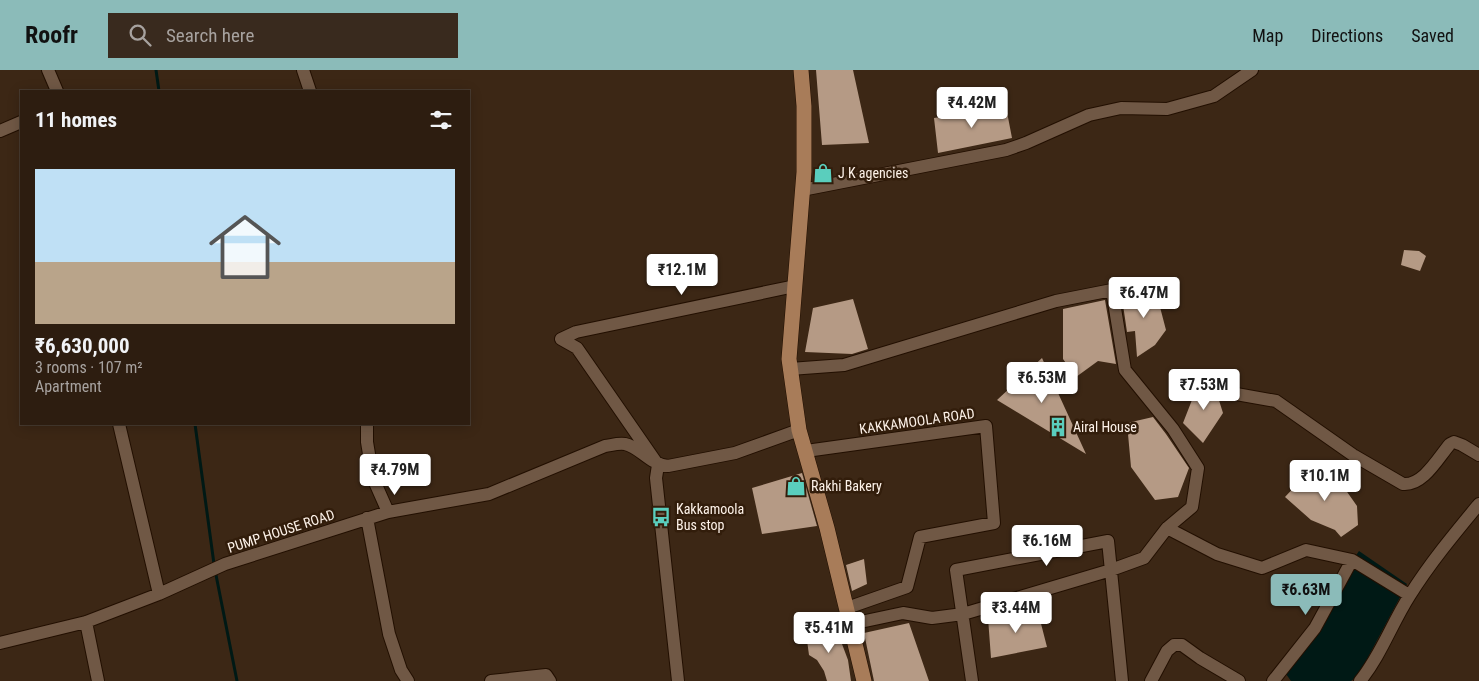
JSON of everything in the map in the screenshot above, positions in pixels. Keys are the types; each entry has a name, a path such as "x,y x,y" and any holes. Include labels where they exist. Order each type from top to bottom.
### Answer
{"main road":[{"path":"801,70 804,106 804,172 788,359 799,430 847,608 864,681"}],"street":[{"path":"48,70 56,90"},
{"path":"303,70 310,90"},
{"path":"802,190 1006,150 1089,115 1121,108 1167,108 1214,96 1252,70"},
{"path":"0,131 20,122"},
{"path":"678,681 656,478 658,465 577,348 561,339 576,332 794,286"},
{"path":"790,369 844,365 1056,301 1112,290 1125,370 1173,429 1198,468 1192,507 1168,528 1144,558 1111,570 963,614 932,618 903,612 851,624"},
{"path":"1225,392 1276,401 1352,454 1403,484 1410,484 1419,480 1450,444 1454,442 1479,456"},
{"path":"119,425 159,594"},
{"path":"367,425 373,478 388,512"},
{"name":"KAKKAMOOLA ROAD","path":"806,451 986,426 994,523 920,537 907,588 847,608"},
{"path":"658,465 668,466 735,453 799,430"},
{"name":"PUMP HOUSE ROAD","path":"0,643 86,622 159,594 225,564 367,518 388,512 489,494 605,446 627,444 658,465"},
{"path":"1360,681 1372,665 1410,595 1452,536 1479,504"},
{"path":"367,518 389,634 401,670 408,681"},
{"path":"1168,528 1217,554 1262,568 1306,550 1352,560 1410,595"},
{"path":"972,681 956,570 1108,541 1122,681"},
{"path":"1274,681 1315,628 1352,560"},
{"path":"86,622 98,681"},
{"path":"1151,681 1167,651 1174,645 1182,645 1239,681"},
{"path":"491,681 546,675 550,681"}],"water":[{"path":"1359,551 1407,584 1358,676 1351,681 1291,681 1281,667"}],"building":[{"path":"816,70 853,70 869,143 822,145"},
{"path":"1006,107 1012,138 938,153 934,118"},
{"path":"1404,250 1419,251 1426,256 1420,271 1401,265"},
{"path":"1155,288 1166,330 1155,345 1137,357 1135,331 1127,332 1122,298"},
{"path":"853,299 868,349 852,354 805,352 813,308"},
{"path":"1105,300 1116,364 1098,361 1076,377 1063,359 1063,309"},
{"name":"Airal House","path":"1042,358 1086,454 997,400"},
{"path":"1199,382 1217,386 1217,394 1223,413 1203,443 1183,423"},
{"path":"1153,417 1189,468 1178,497 1155,500 1131,467 1127,423"},
{"path":"1313,467 1338,479 1357,506 1358,525 1341,537 1335,530 1311,520 1285,497"},
{"path":"802,473 817,526 762,534 752,488"},
{"path":"864,559 867,584 852,591 846,565"},
{"path":"1038,612 1047,647 991,658 988,618"},
{"path":"909,623 929,681 874,681 864,633"},
{"path":"836,628 848,660 851,681 827,681 824,671 817,660 809,655 806,633"}],"waterway":[{"path":"156,70 159,90"},
{"path":"195,425 214,564"},
{"path":"216,575 237,681"}],"place":[{"name":"J K agencies","path":"823,173"},
{"name":"Airal House","path":"1058,427"},
{"name":"Rakhi Bakery","path":"796,486"},
{"name":"Kakkamoola Bus stop","path":"661,517"}]}
